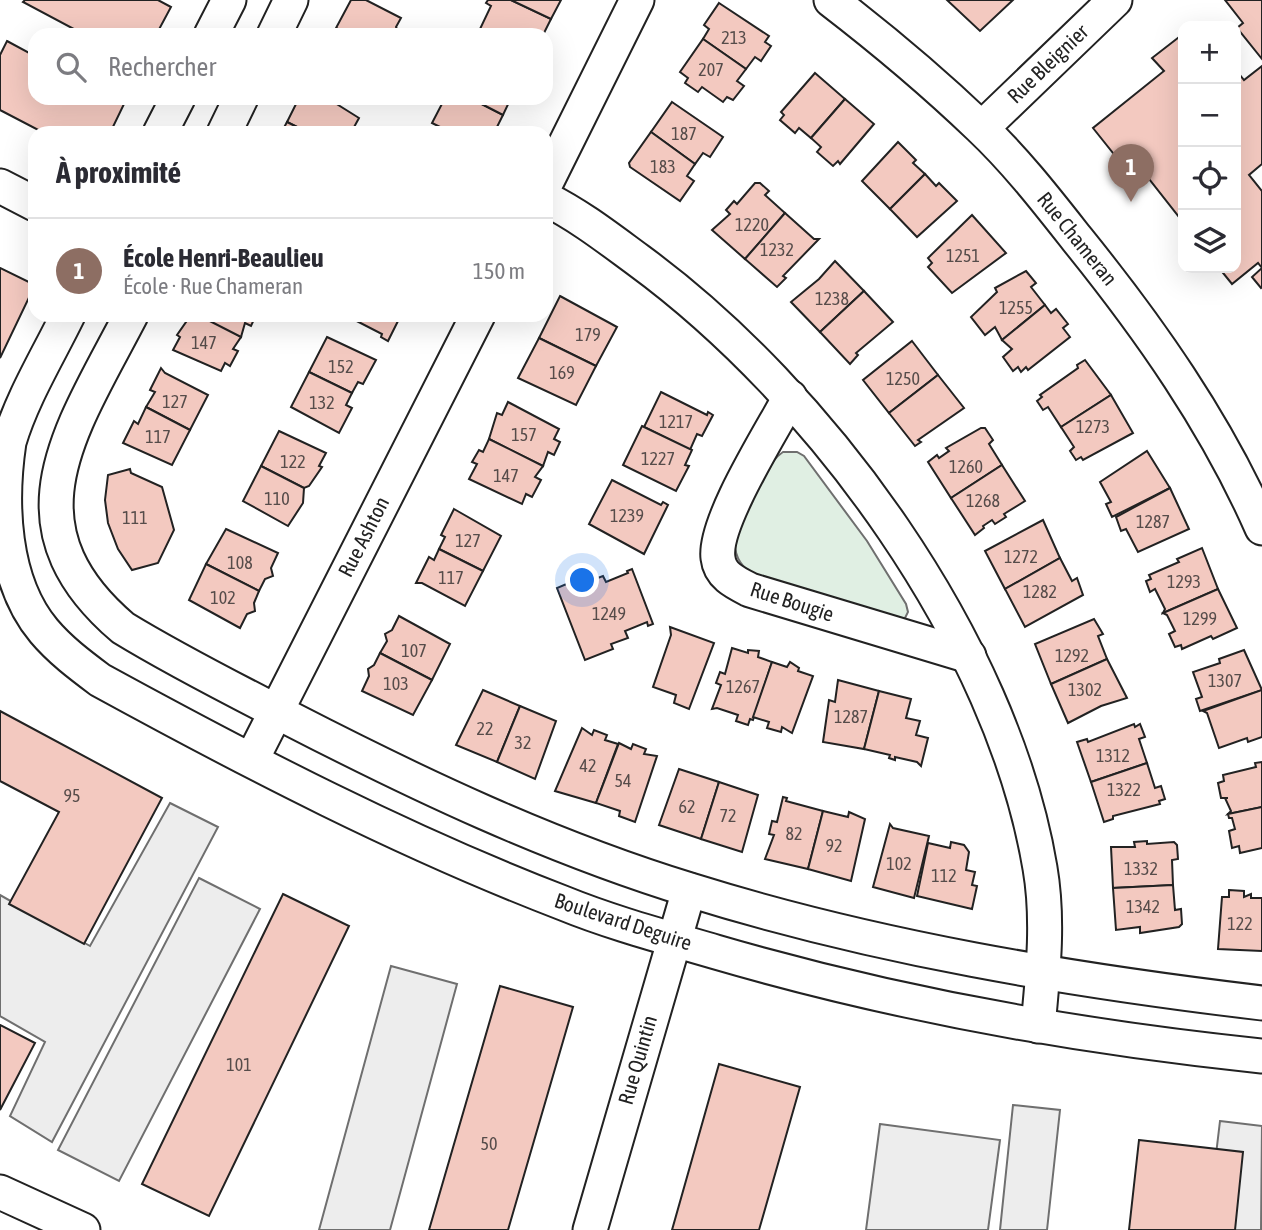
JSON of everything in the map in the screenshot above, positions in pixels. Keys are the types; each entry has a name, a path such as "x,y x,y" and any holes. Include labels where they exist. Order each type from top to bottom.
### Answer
{"street":[{"path":"215,28 229,0"},
{"path":"277,28 291,0"},
{"path":"553,169 637,0"},
{"name":"Rue Chameran","path":"831,0 894,49 982,128 1038,190 1127,301 1209,425 1259,514"},
{"name":"Rue Bleignier","path":"982,128 1115,0"},
{"path":"164,126 174,105"},
{"path":"228,126 238,105"},
{"path":"0,187 28,201"},
{"path":"553,203 575,214 671,284 790,397 851,470 910,556 969,656 1006,750 1029,820 1041,869 1044,971 1038,1026"},
{"name":"Boulevard Deguire","path":"65,322 9,443 2,494 5,548 26,603 43,629 69,656 100,680 252,759 464,863 565,904 673,939 825,982 937,1008 1080,1034 1262,1056"},
{"path":"128,322 64,452 55,512 60,541 73,571 96,606 123,628 275,710 453,800 527,832 688,890 866,937 1044,971 1262,1003"},
{"name":"Rue Ashton","path":"252,759 474,322"},
{"name":"Rue Bougie","path":"790,397 728,513 717,557 722,570 732,581 750,590 969,656"},
{"name":"Rue Quintin","path":"590,1230 688,890"},
{"path":"0,1192 83,1230"}],"green space":[{"path":"783,452 797,452 804,456 867,541 906,604 908,612 904,620 754,576 740,562 735,544 740,523 761,480"}],"shaded area":[{"path":"170,803 218,827 52,1142 10,1116 45,1042 0,1016 0,895 90,946"},
{"path":"199,878 260,909 119,1181 58,1150"},
{"path":"391,966 457,984 390,1230 319,1230"},
{"path":"1013,1105 1060,1110 1047,1230 1000,1230"},
{"path":"1220,1121 1262,1126 1261,1230 1207,1230"},
{"path":"880,1124 1000,1140 988,1230 866,1230"}],"building":[{"path":"158,0 171,7 160,28 72,28 23,2"},
{"path":"351,0 366,0 401,18 396,28 336,28"},
{"path":"488,0 511,0 551,19 546,28 480,28 491,6 486,3"},
{"path":"511,0 561,0 551,19"},
{"path":"947,0 1013,0 980,31"},
{"path":"1225,0 1262,0 1262,59 1241,33 1243,23"},
{"path":"719,3 769,36 765,42 771,46 761,61 755,57 746,69 703,39 709,29 704,25"},
{"path":"1178,38 1178,216 1138,165 1129,173 1093,128 1164,71 1152,58"},
{"path":"703,39 746,69 737,81 744,86 733,100 727,97 723,102 702,87 698,92 685,83 688,78 680,72"},
{"path":"7,41 28,52 28,105 124,105 113,126 31,126 0,110 0,55"},
{"path":"1262,66 1262,164 1249,175 1262,191 1262,268 1258,263 1232,284 1223,273 1241,273 1241,76 1244,80"},
{"path":"815,73 845,99 811,138 799,128 795,133 780,120 784,115 781,112"},
{"path":"845,99 874,124 840,164 838,161 833,166 817,152 821,147 811,138"},
{"path":"672,102 723,137 710,157 703,153 695,164 651,132"},
{"path":"296,105 338,105 359,118 355,126 295,126 287,122"},
{"path":"441,105 484,105 503,115 498,126 438,126 432,123"},
{"path":"484,105 508,105 503,115"},
{"path":"651,132 695,164 687,176 694,181 680,201 630,167 629,163"},
{"path":"898,142 916,160 913,163 925,174 890,209 862,181"},
{"path":"925,174 936,186 939,183 957,201 917,237 890,209"},
{"path":"755,183 760,183 769,191 765,195 785,213 745,259 712,230 730,214 726,210 734,201 737,204"},
{"path":"785,213 814,239 819,239 783,276 786,278 777,287 745,259"},
{"path":"972,215 1006,253 952,293 928,267 932,263 928,258"},
{"path":"835,261 864,291 820,332 791,302 819,279"},
{"path":"0,268 28,282 28,300 0,358"},
{"path":"1262,268 1262,287 1261,288 1252,277"},
{"path":"1026,271 1036,283 1031,287 1045,305 1002,340 995,327 985,335 971,317 997,292 995,288"},
{"path":"864,291 893,322 856,353 858,355 850,364 820,332"},
{"path":"560,296 617,327 596,366 539,338 547,322 553,322 553,310"},
{"path":"1045,305 1051,313 1056,309 1068,324 1063,328 1070,337 1028,370 1026,367 1021,372 1018,367 1013,371 1003,357 1012,349 1002,340"},
{"path":"186,322 217,322 241,337 233,349 238,351 230,366 225,363 221,371 173,350 180,337 177,335"},
{"path":"212,322 253,322 251,326 245,323 241,337"},
{"path":"359,322 398,322 388,341 381,337 382,334"},
{"path":"327,337 376,360 363,384 358,382 352,393 309,372"},
{"path":"539,338 596,366 576,405 518,378"},
{"path":"912,341 938,375 889,413 863,380"},
{"path":"1085,360 1111,395 1061,427 1048,407 1043,410 1037,401 1042,397 1040,395"},
{"path":"161,368 165,373 208,395 190,430 146,407 155,392 150,390"},
{"path":"309,372 352,393 346,405 352,408 339,433 291,407"},
{"path":"938,375 964,408 918,440 921,442 915,446 889,413"},
{"path":"661,392 707,415 708,412 713,415 702,436 697,434 690,450 644,427"},
{"path":"1111,395 1133,433 1083,460 1081,457 1076,460 1070,451 1074,447 1061,427"},
{"path":"508,402 559,429 554,439 560,442 554,455 548,452 543,466 489,439 497,413 502,415"},
{"path":"146,407 190,430 172,465 123,443 134,421 138,424"},
{"path":"642,426 692,450 685,465 689,466 676,491 623,465"},
{"path":"985,428 993,440 989,444 1002,465 951,498 928,462 937,455 939,458 949,451 946,448"},
{"path":"279,431 326,453 319,466 322,467 309,486 304,488 261,466"},
{"path":"489,439 543,466 535,477 541,480 532,497 526,494 522,504 469,479 477,464 472,462 479,450 483,452"},
{"path":"1147,451 1170,488 1112,517 1106,504 1111,502 1100,482"},
{"path":"1002,465 1025,501 1004,514 1006,517 995,524 992,520 983,526 975,535 951,498"},
{"path":"261,466 304,488 303,503 288,526 243,501"},
{"path":"130,469 131,473 162,487 174,530 158,563 132,570 118,549 108,523 105,500 108,475"},
{"path":"612,480 661,505 663,502 668,505 644,554 589,524"},
{"path":"1170,488 1189,529 1138,552 1126,529 1121,531 1116,517"},
{"path":"454,509 501,536 483,571 439,549 445,537 441,535"},
{"path":"1043,520 1060,558 1005,589 985,551"},
{"path":"226,529 278,553 271,568 273,576 265,579 259,591 206,564"},
{"path":"1202,548 1218,589 1163,613 1165,609 1155,589 1150,592 1146,581 1151,579 1149,575"},
{"path":"439,549 483,571 465,606 422,583 416,583 429,557 434,560"},
{"path":"1060,558 1072,581 1077,578 1083,595 1025,627 1005,589"},
{"path":"206,564 259,591 254,603 255,611 247,614 240,628 189,600"},
{"path":"632,569 653,624 648,626 647,622 625,631 628,638 611,644 613,649 585,660 557,588 585,576 587,582 603,576 606,582"},
{"path":"1218,589 1237,628 1182,649 1181,645 1175,647 1169,634 1175,631 1167,615 1163,613"},
{"path":"399,616 450,644 432,680 380,653 387,641 385,634 392,630"},
{"path":"1094,619 1103,634 1098,636 1107,659 1051,684 1035,644"},
{"path":"670,627 714,643 689,709 674,703 676,695 653,687 671,635"},
{"path":"732,648 748,653 748,650 759,651 758,657 772,662 753,720 750,719 748,725 736,721 738,715 712,709 721,685 716,683 720,672 725,674"},
{"path":"1244,650 1262,690 1200,711 1196,699 1202,697 1193,672 1220,663 1219,659"},
{"path":"380,653 432,680 413,715 362,691 369,676 368,669 374,665"},
{"path":"1107,659 1127,698 1101,706 1068,723 1051,684"},
{"path":"772,662 787,667 790,662 799,668 798,671 813,676 792,733 782,727 781,732 767,728 769,722 753,717"},
{"path":"838,680 879,691 864,749 823,742 829,700 835,702"},
{"path":"483,690 520,706 497,762 456,745"},
{"path":"1262,690 1262,737 1248,742 1247,738 1219,748 1207,713 1203,711"},
{"path":"879,691 911,699 906,718 920,721 916,735 928,738 921,766 917,762 895,757 895,760 889,758 890,755 864,749"},
{"path":"520,706 556,721 535,779 497,762"},
{"path":"0,711 162,798 84,944 9,904 59,812 0,781"},
{"path":"1134,724 1135,727 1140,724 1145,737 1139,739 1147,763 1091,782 1077,742 1087,739 1088,742"},
{"path":"582,728 592,735 594,730 607,735 605,740 618,744 596,803 555,791"},
{"path":"619,743 631,749 633,744 646,749 644,754 657,756 635,822 619,816 620,811 596,803"},
{"path":"1262,762 1262,807 1228,814 1231,811 1225,798 1221,798 1218,783 1224,781 1223,775 1256,767 1255,763"},
{"path":"1147,763 1155,788 1161,786 1165,799 1159,801 1160,804 1113,816 1113,819 1104,822 1091,782"},
{"path":"679,769 719,782 701,839 659,825"},
{"path":"719,782 758,795 742,852 701,839"},
{"path":"783,797 787,798 786,801 823,811 808,869 765,859 774,835 769,834 772,821 777,822"},
{"path":"1262,807 1262,848 1240,853 1239,846 1232,848 1229,831 1235,829 1228,814"},
{"path":"823,811 848,817 849,812 865,819 851,881 808,869"},
{"path":"890,824 893,828 929,836 914,898 873,887"},
{"path":"1147,841 1147,844 1174,842 1177,845 1178,859 1172,860 1173,885 1113,888 1111,847 1135,847 1134,842"},
{"path":"951,842 964,845 969,852 966,870 975,872 972,885 977,886 972,909 917,896 928,843 950,848"},
{"path":"1173,885 1175,910 1181,909 1182,924 1179,927 1140,933 1140,927 1116,930 1113,888"},
{"path":"1229,890 1244,891 1244,897 1251,894 1251,898 1262,898 1262,951 1218,949 1222,897 1229,897"},
{"path":"283,894 349,926 209,1216 142,1184"},
{"path":"500,986 573,1007 508,1230 429,1230"},
{"path":"0,1025 35,1043 0,1110"},
{"path":"719,1064 800,1087 759,1230 672,1230"},
{"path":"1139,1140 1243,1152 1235,1230 1129,1230"}],"place":[{"name":"École Henri-Beaulieu","path":"1131,202"}]}
